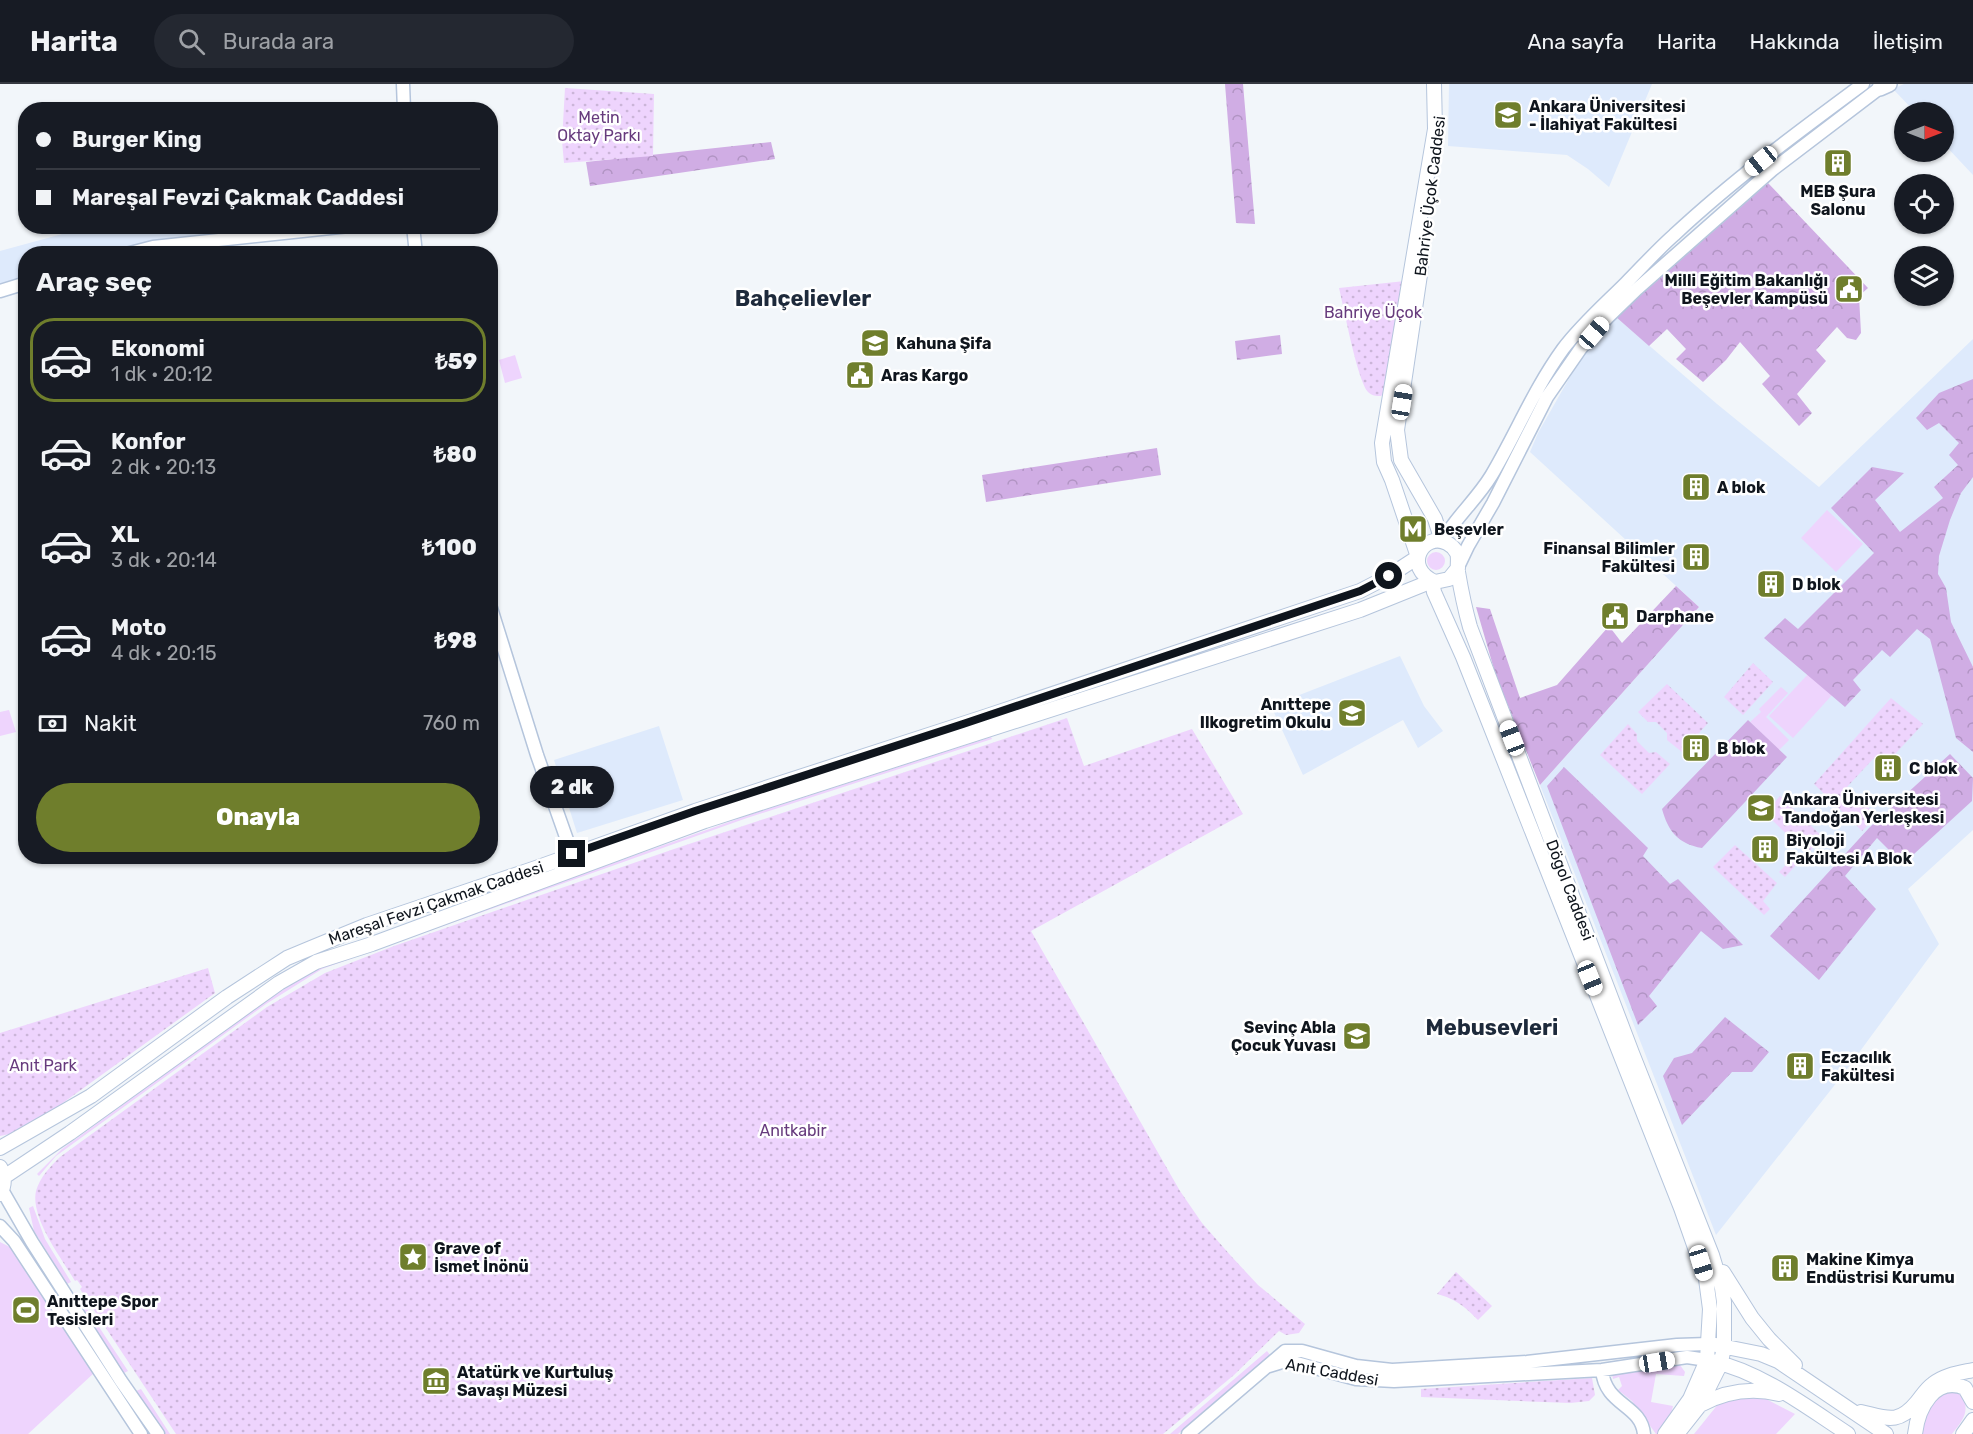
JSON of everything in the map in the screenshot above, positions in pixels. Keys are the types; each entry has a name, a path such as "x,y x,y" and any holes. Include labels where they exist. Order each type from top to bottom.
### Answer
{"main road":[{"path":"403,84 404,102"},
{"name":"Bahriye Üçok Caddesi","path":"1393,414 1435,129 1434,84"},
{"name":"Bahriye Üçok Caddesi","path":"1393,414 1441,132 1440,84"},
{"path":"1442,541 1491,476 1530,401 1552,365 1594,315 1672,236 1710,202 1778,147 1863,84"},
{"path":"1393,414 1382,443 1384,462 1418,557 1419,570 1423,576 1432,581 1442,582 1449,579 1458,568 1547,397 1581,348 1637,289 1763,178 1885,85"},
{"path":"162,246 274,234"},
{"path":"0,291 18,286"},
{"path":"1393,414 1401,460 1435,519 1442,541"},
{"path":"1418,557 1424,546 1442,541 1448,543 1456,551 1458,568"},
{"name":"Mareşal Fevzi Çakmak Caddesi","path":"0,1148 91,1096 226,997 287,958 367,925 695,811 1360,591 1418,557"},
{"name":"Dögol Caddesi","path":"1458,568 1470,627 1632,1053 1712,1255 1724,1302 1724,1346 1714,1361"},
{"name":"Dögol Caddesi","path":"1432,581 1434,592 1463,657 1701,1263 1710,1298 1708,1344 1714,1361"},
{"name":"Mareşal Fevzi Çakmak Caddesi","path":"2,1182 279,983 316,962 372,944 705,821 1360,610 1432,581"},
{"path":"498,633 572,854"},
{"path":"2,1182 32,1242 115,1384 141,1434"},
{"path":"0,1226 14,1241 115,1384 158,1434"},
{"path":"1712,1255 1768,1339 1817,1387"},
{"path":"1708,1344 1761,1354 1778,1361 1886,1434"},
{"name":"Anıt Caddesi","path":"1265,1367 1280,1353 1289,1351 1302,1351 1356,1366 1392,1371 1527,1362 1677,1345 1708,1344"},
{"path":"1280,1353 1293,1362"},
{"name":"Anıt Caddesi","path":"1265,1367 1282,1362 1293,1362 1356,1379 1394,1381 1602,1370 1687,1358 1714,1361"},
{"path":"1714,1361 1793,1396 1845,1433"},
{"path":"1677,1434 1700,1405 1714,1361"},
{"path":"1665,1434 1714,1361"},
{"path":"1188,1434 1265,1367"},
{"path":"1602,1370 1603,1382 1610,1394 1640,1420 1644,1434"},
{"path":"1853,1410 1882,1417 1905,1416 1935,1383 1951,1375 1973,1370"},
{"path":"1915,1434 1921,1409 1936,1390 1946,1385 1956,1384 1965,1388 1973,1402"},
{"path":"1700,1405 1724,1394 1748,1390 1793,1396"}],"shaded area":[{"path":"1449,84 1652,84 1609,187 1567,155 1448,146"},
{"path":"1904,84 1973,84 1973,175 1954,155 1954,102 1905,102 1893,89"},
{"path":"62,234 291,234 191,246 18,246"},
{"path":"18,246 18,286 0,291 0,251"},
{"name":"Ankara Üniversitesi Tandoğan Yerleşkesi","path":"1616,317 1717,404 1819,487 1973,339 1973,830 1908,889 1939,944 1841,1077 1716,1235 1540,785 1699,607 1530,452 1538,433 1583,354"},
{"name":"Anıttepe Ilkogretim Okulu","path":"1400,656 1424,706 1443,731 1418,748 1403,720 1303,775 1271,706"},
{"path":"659,726 683,800 577,833 554,760"}],"green space":[{"path":"1225,84 1243,84 1255,224 1236,223"},
{"name":"Metin Oktay Parkı","path":"565,88 654,94 653,156 564,163 562,141"},
{"path":"771,142 775,159 590,186 586,162"},
{"path":"1768,183 1868,288 1859,296 1861,333 1856,340 1847,338 1837,327 1816,350 1826,361 1797,394 1812,413 1799,426 1762,384 1770,376 1740,342 1726,360 1703,382 1676,359 1686,349 1667,329 1649,346 1616,317"},
{"name":"Bahriye Üçok","path":"1405,281 1387,390 1381,396 1374,396 1368,392 1360,373 1339,288"},
{"path":"1280,335 1282,354 1237,360 1235,341"},
{"path":"515,355 522,378 505,383 499,360"},
{"path":"1973,379 1973,477 1961,493 1950,520 1939,556 1938,574 1946,588 1951,622 1973,667 1973,752 1956,738 1930,639 1917,629 1890,657 1882,650 1853,680 1861,690 1845,707 1764,638 1785,618 1798,629 1874,553 1831,508 1872,467 1904,473 1875,500 1900,532 1943,498 1934,487 1958,465 1949,455 1959,443 1939,423 1927,430 1916,418 1939,393"},
{"path":"1157,448 1161,475 986,502 982,475"},
{"path":"1827,510 1863,544 1836,572 1801,538"},
{"path":"1436,552 1442,555 1445,561 1442,567 1436,570 1430,567 1427,561 1430,555"},
{"path":"1676,586 1699,607 1540,785 1496,676 1476,607 1490,609 1520,698 1557,685 1609,626 1622,643"},
{"path":"1753,663 1773,682 1743,715 1724,697"},
{"path":"1810,672 1833,694 1793,738 1769,716"},
{"path":"1667,684 1708,723 1682,752 1667,740 1667,733 1656,722 1648,722 1638,712"},
{"path":"1781,687 1788,693 1766,717 1789,740 1779,750 1750,722 1761,712 1759,709"},
{"path":"1891,698 1923,724 1884,766 1874,758 1847,787 1877,816 1862,831 1814,784"},
{"path":"9,710 16,732 0,736 0,712"},
{"name":"Anıtkabir","path":"1067,718 1084,766 1192,729 1243,814 1031,931 1180,1191 1202,1223 1258,1285 1305,1324 1299,1333 1286,1335 1279,1331 1234,1375 1163,1434 176,1434 48,1238 35,1202 36,1191 49,1168 60,1157 267,1007 325,973 394,946 674,849"},
{"path":"1748,720 1787,757 1702,848 1680,840 1667,824 1662,809"},
{"path":"1628,724 1637,734 1637,741 1649,753 1656,752 1670,764 1642,794 1600,755"},
{"path":"991,737 992,739 747,818 322,969 266,1004 56,1156 39,1176 37,1174 62,1149 264,1002 319,967 746,816"},
{"path":"1950,754 1973,778 1972,801 1903,864 1877,838 1845,876 1876,909 1819,980 1770,936 1869,828"},
{"path":"1564,767 1648,848 1643,856 1670,884 1678,879 1743,945 1723,949 1701,931 1649,996 1657,1006 1638,1025 1547,786"},
{"path":"1780,796 1831,845 1828,847 1820,840 1807,854 1765,813"},
{"path":"1735,845 1777,883 1763,901 1770,909 1764,915 1713,867"},
{"path":"1795,855 1801,860 1785,877 1779,872"},
{"name":"Anıt Park","path":"208,968 215,993 42,1118 19,1132 0,1136 0,1033"},
{"path":"1725,1017 1769,1052 1752,1072 1732,1072 1682,1125 1663,1076 1674,1058 1692,1053"},
{"path":"33,1206 45,1239 71,1282 67,1284 34,1231 29,1208"},
{"name":"Anıttepe Spor Tesisleri","path":"0,1242 12,1248 94,1373 28,1434 0,1434"},
{"path":"1456,1272 1492,1306 1478,1320 1459,1304 1437,1294"},
{"path":"76,1292 128,1371 124,1373 72,1294"},
{"path":"1267,1351 1270,1355 1178,1434 1170,1434"},
{"path":"1672,1364 1680,1365 1685,1372 1684,1376 1656,1374 1651,1402 1673,1406 1670,1418 1656,1434 1632,1401 1618,1390 1622,1386 1619,1377 1613,1379 1612,1374"},
{"path":"1592,1378 1595,1395 1589,1401 1570,1403 1421,1397 1421,1389"},
{"path":"141,1389 170,1434 165,1434 136,1391"},
{"path":"1960,1389 1966,1408 1961,1422 1952,1434 1919,1434 1920,1422 1940,1393"},
{"path":"1755,1396 1795,1414 1776,1434 1694,1434 1719,1403"}],"place":[{"name":"Ankara Üniversitesi - İlahiyat Fakültesi","path":"1508,115"},
{"name":"MEB Şura Salonu","path":"1838,163"},
{"name":"Milli Eğitim Bakanlığı Beşevler Kampüsü","path":"1849,289"},
{"name":"Kahuna Şifa","path":"875,343"},
{"name":"Aras Kargo","path":"860,375"},
{"name":"A blok","path":"1696,487"},
{"name":"Beşevler","path":"1413,529"},
{"name":"Finansal Bilimler Fakültesi","path":"1696,557"},
{"name":"D blok","path":"1771,584"},
{"name":"Darphane","path":"1615,616"},
{"name":"Anıttepe Ilkogretim Okulu","path":"1352,713"},
{"name":"B blok","path":"1696,748"},
{"name":"C blok","path":"1888,768"},
{"name":"Ankara Üniversitesi Tandoğan Yerleşkesi","path":"1761,808"},
{"name":"Biyoloji Fakültesi A Blok","path":"1765,849"},
{"name":"Sevinç Abla Çocuk Yuvası","path":"1357,1036"},
{"name":"Eczacılık Fakültesi","path":"1800,1066"},
{"name":"Grave of İsmet İnönü","path":"413,1257"},
{"name":"Makine Kimya Endüstrisi Kurumu","path":"1785,1268"},
{"name":"Anıttepe Spor Tesisleri","path":"26,1310"},
{"name":"Atatürk ve Kurtuluş Savaşı Müzesi","path":"436,1381"}],"district":[{"name":"Bahçelievler","path":"803,298"},
{"name":"Mebusevleri","path":"1492,1027"}],"route":[{"path":"572,854 695,811 1360,591 1389,576"}]}
